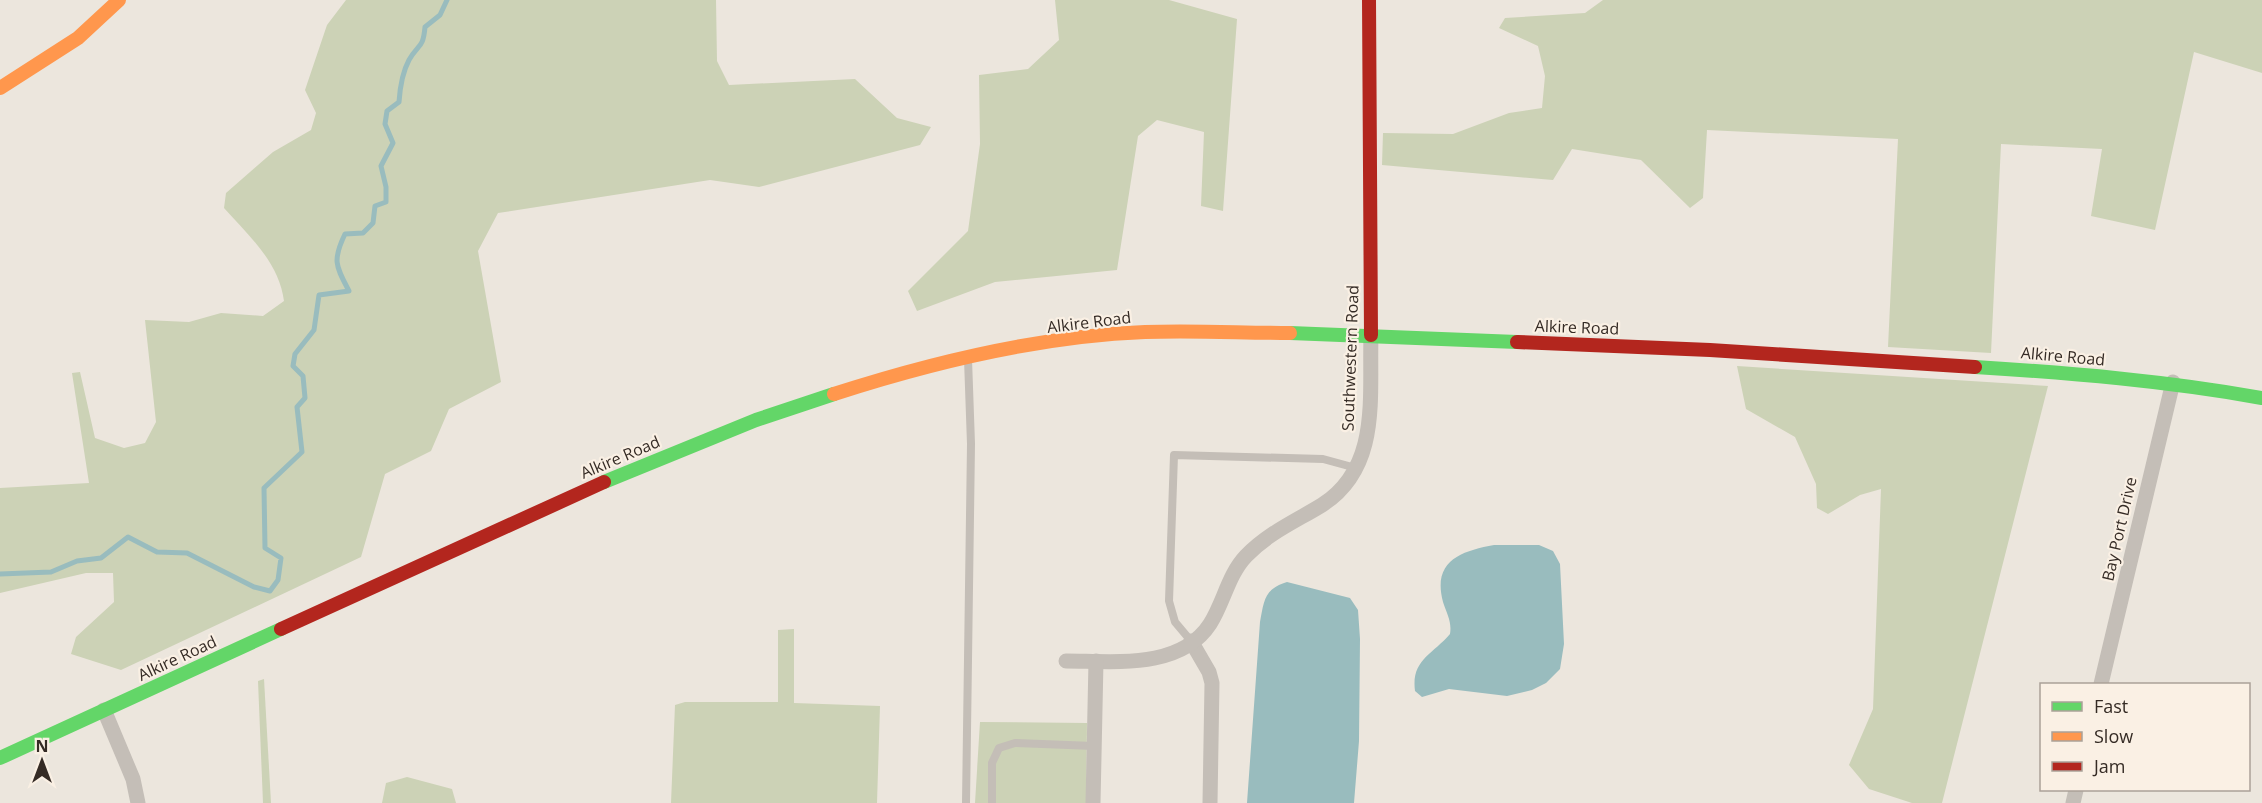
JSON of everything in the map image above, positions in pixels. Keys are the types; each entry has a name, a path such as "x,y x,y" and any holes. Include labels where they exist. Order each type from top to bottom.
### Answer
{"main road":[{"path":"0,88 56,53 97,22 119,0"},
{"name":"Southwestern Road","path":"1370,0 1371,335"},
{"name":"Alkire Road","path":"0,758 448,552 672,453 812,401 968,357 1061,341 1144,332 1371,335 1790,354 2020,369 2173,382 2262,398"}],"street":[{"name":"Southwestern Road","path":"1066,661 1154,658 1173,652 1191,641 1210,623 1233,573 1245,557 1281,528 1331,499 1346,487 1358,469 1365,446 1371,335"},
{"name":"Bay Port Drive","path":"2101,683 2173,382"},
{"path":"1191,641 1212,683 1210,803"},
{"path":"1093,803 1096,661"},
{"path":"104,710 124,754 138,803"}],"lane":[{"path":"966,803 971,444 968,357"},
{"path":"1191,641 1175,622 1169,601 1174,454 1323,459 1358,469"},
{"path":"992,803 992,763 999,748 1015,743 1094,746"}],"green space":[{"path":"346,0 716,0 717,61 729,85 855,79 897,118 931,127 920,145 759,187 710,180 498,213 478,251 501,382 449,409 431,451 385,474 361,557 121,670 71,654 76,637 114,602 113,573 86,573 0,593 0,488 89,483 72,373 80,372 95,438 124,448 145,443 156,422 145,320 189,322 221,313 263,316 284,301 276,274 262,250 224,208 226,193 273,152 311,130 316,113 305,90 327,25"},
{"path":"1055,0 1169,0 1237,19 1223,211 1201,206 1204,132 1157,120 1138,136 1117,270 995,282 917,311 908,291 968,231 980,144 979,75 1028,69 1059,40"},
{"path":"1603,0 2262,0 2262,73 2194,52 2155,230 2091,216 2102,149 2001,144 1991,353 1888,347 1898,139 1707,130 1703,198 1690,208 1641,160 1572,149 1553,180 1382,165 1383,133 1453,134 1509,113 1542,108 1545,76 1538,46 1499,28 1505,18 1585,13"},
{"path":"1737,366 2048,386 1942,803 1912,803 1869,789 1849,765 1873,709 1881,489 1860,495 1828,514 1817,508 1816,484 1795,437 1746,409"},
{"path":"794,629 794,703 880,706 877,803 671,803 675,705 685,702 778,702 778,630"},
{"path":"264,679 271,803 263,803 258,681"},
{"path":"980,722 1087,723 1086,803 975,803"},
{"path":"407,777 452,789 456,803 382,803 386,783"}],"water":[{"path":"1494,545 1539,545 1553,551 1560,564 1564,644 1560,669 1546,683 1532,690 1507,696 1449,689 1422,697 1415,691 1416,672 1424,659 1450,634 1450,622 1441,588 1446,568 1460,555"},
{"path":"1287,582 1350,598 1358,610 1359,741 1354,803 1247,803 1260,622 1264,602 1269,592"}],"waterway":[{"path":"0,574 51,572 77,561 101,558 128,537 157,552 187,553 254,587 270,591 278,580 281,558 265,548 264,488 302,452 297,407 305,398 303,376 293,366 295,354 314,330 319,295 349,291 337,263 338,251 345,234 363,233 373,223 375,206 386,202 386,187 381,166 393,143 385,124 387,111 399,102 405,70 409,60 422,43 425,27 440,15 447,0"}],"traffic: fast":[{"path":"1290,333 1517,342"},
{"path":"1975,367 2119,378 2262,398"},
{"path":"604,482 756,420 834,394"},
{"path":"0,758 281,629"}],"traffic: slow":[{"path":"0,88 78,38 119,0"},
{"path":"834,394 948,361 1066,339 1163,331 1290,333"}],"traffic: jam":[{"path":"1369,0 1371,335"},
{"path":"1517,342 1710,350 1975,367"},
{"path":"281,629 604,482"}]}
